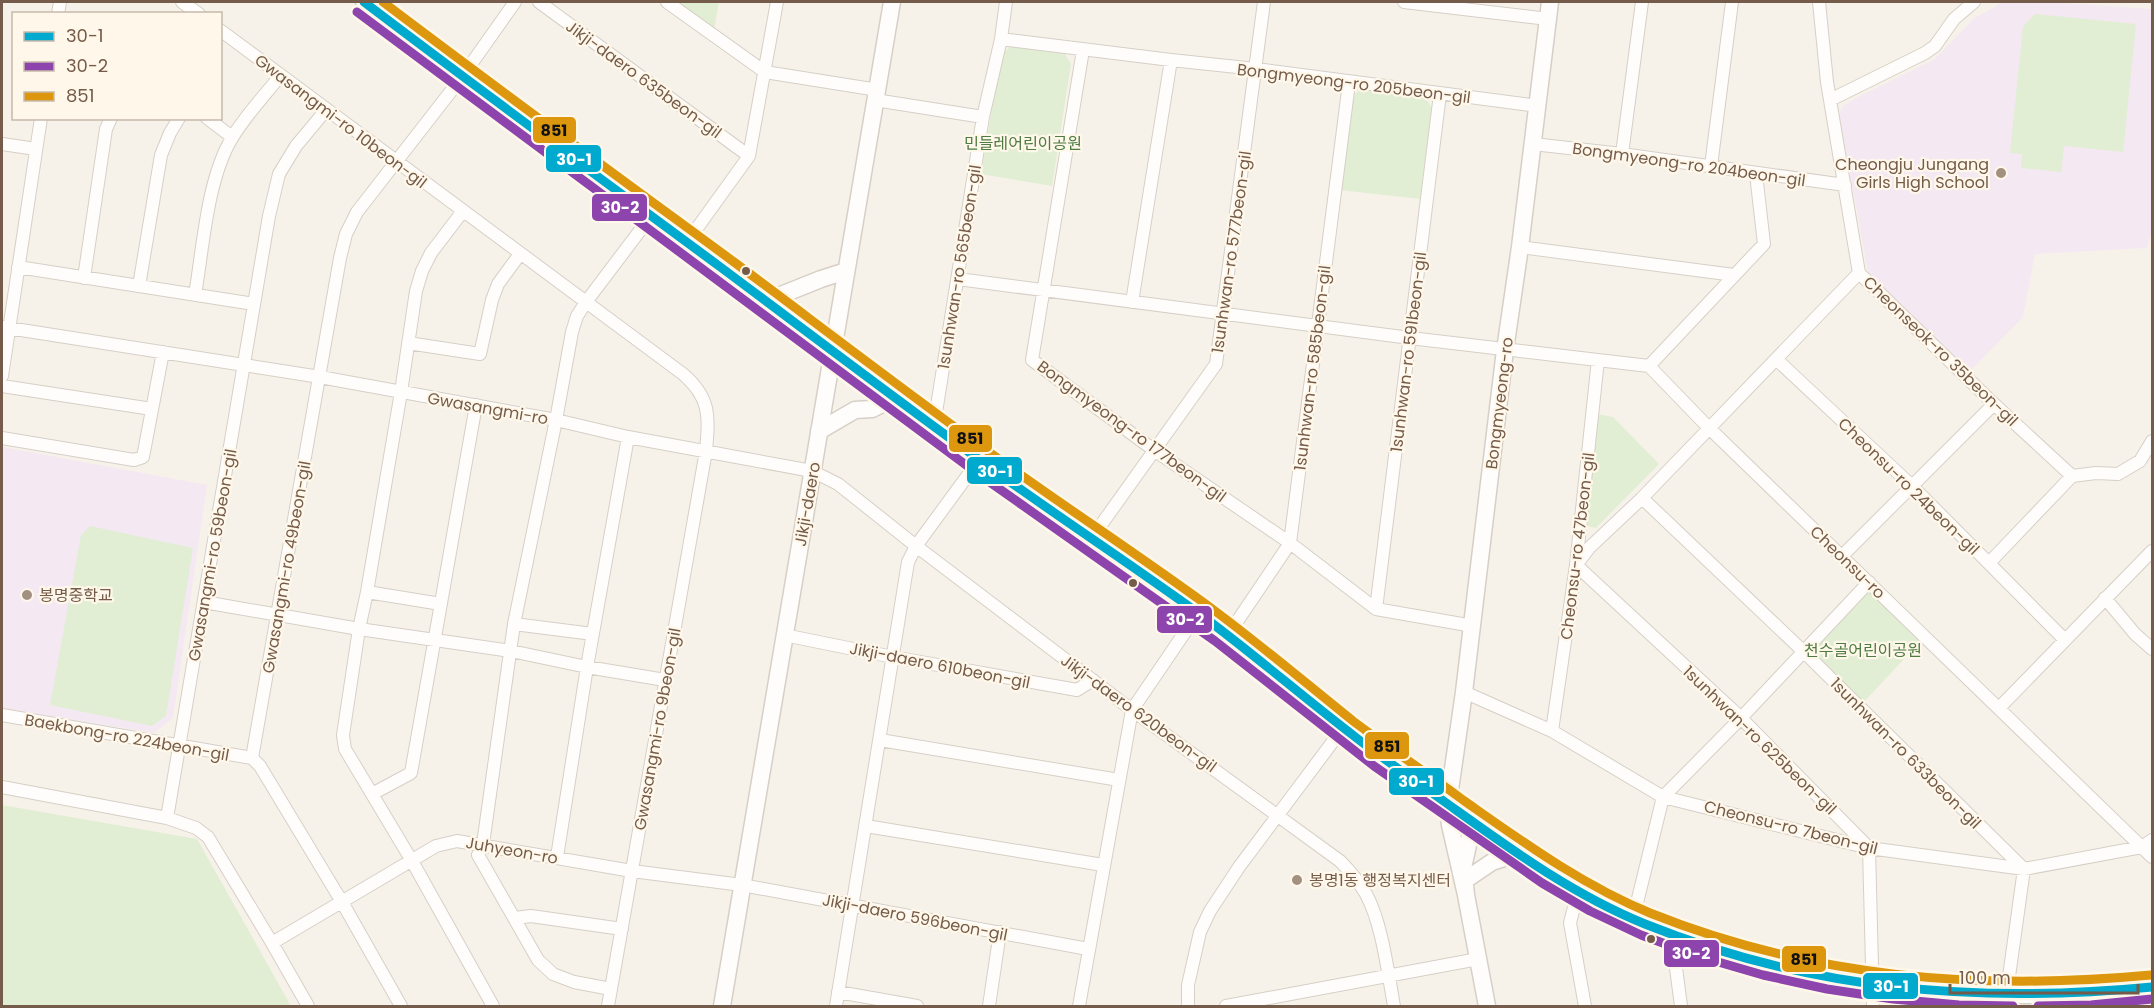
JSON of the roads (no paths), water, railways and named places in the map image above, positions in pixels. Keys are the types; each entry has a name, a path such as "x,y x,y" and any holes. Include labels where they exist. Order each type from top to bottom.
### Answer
{"street":[{"path":"182,2 196,12"},
{"path":"363,2 979,460 1228,635 1343,728 1516,854 1578,891 1633,919 1753,961 1870,985 2006,998 2095,1000 2152,987"},
{"name":"Gwasangmi-ro 49beon-gil","path":"252,758 346,234 357,212 462,77 515,2"},
{"name":"Jikji-daero 635beon-gil","path":"538,2 749,156"},
{"path":"667,2 765,72 983,117"},
{"path":"687,242 749,156 777,2"},
{"name":"Jikji-daero","path":"722,1006 892,2"},
{"name":"1sunhwan-ro 565beon-gil","path":"934,425 983,117 1006,2"},
{"name":"1sunhwan-ro 577beon-gil","path":"1091,538 1216,364 1264,2"},
{"path":"1404,2 1548,19"},
{"name":"Bongmyeong-ro","path":"1465,888 1450,825 1448,804 1473,626 1505,350 1551,2"},
{"path":"1622,154 1642,2"},
{"path":"1711,166 1732,2"},
{"name":"Cheonseok-ro 35beon-gil","path":"1818,2 1830,100 1859,273 2072,476"},
{"path":"1830,100 1925,53 1935,46 1954,18 1974,2"},
{"name":"Gwasangmi-ro 10beon-gil","path":"222,32 695,385 706,402 708,422 706,451"},
{"name":"Bongmyeong-ro 205beon-gil","path":"1000,39 1256,69 1538,106"},
{"name":"Bongmyeong-ro 177beon-gil","path":"1083,50 1032,360 1154,450 1290,543 1376,609 1473,626"},
{"path":"1132,302 1171,60"},
{"path":"195,295 214,180 232,137 280,76"},
{"name":"1sunhwan-ro 585beon-gil","path":"1228,635 1290,543 1349,82"},
{"name":"1sunhwan-ro 591beon-gil","path":"1376,609 1440,94"},
{"name":"Gwasangmi-ro 59beon-gil","path":"167,818 269,216 279,174 296,146 326,110"},
{"path":"2,376 5,328 18,267 41,120"},
{"path":"84,278 106,129 110,120"},
{"path":"138,286 161,155 178,120"},
{"path":"210,120 232,137"},
{"path":"2,144 36,150"},
{"name":"Bongmyeong-ro 204beon-gil","path":"1533,144 1845,185"},
{"path":"958,279 1505,350 1649,366 1764,244 1756,174"},
{"path":"463,212 431,253 416,291 343,735 345,749 412,861 493,1006"},
{"path":"611,989 574,982 553,974 538,960 478,855 483,844 514,624 572,332 586,302 651,216"},
{"path":"1520,247 1734,275"},
{"path":"408,343 480,354 492,300 498,284 520,254"},
{"path":"18,267 254,304"},
{"path":"766,301 846,271"},
{"path":"1576,565 1589,548 1642,498 1859,273"},
{"name":"Gwasangmi-ro","path":"5,328 320,377 556,420 628,437 812,471"},
{"path":"2,438 134,460 143,457 163,352"},
{"name":"Cheonsu-ro 24beon-gil","path":"1776,359 1912,486 1989,563 2072,476"},
{"name":"Cheonsu-ro 47beon-gil","path":"1552,731 1576,565 1598,360"},
{"name":"Cheonsu-ro","path":"1649,366 1708,427 1999,708 2147,844 2152,857"},
{"path":"2,386 152,409"},
{"path":"819,431 855,410 872,409 896,397"},
{"path":"1842,556 1994,404"},
{"path":"372,794 411,773 476,405"},
{"path":"557,857 587,667 628,437"},
{"path":"2072,476 2096,473 2118,474 2140,461 2152,441"},
{"name":"Gwasangmi-ro 9beon-gil","path":"608,1006 706,451"},
{"path":"836,1006 909,562 916,546 979,460"},
{"name":"Jikji-daero 620beon-gil","path":"812,471 838,484 1132,710 1340,861 1356,878 1367,896 1376,919 1394,1006"},
{"name":"1sunhwan-ro 633beon-gil","path":"1642,498 1804,652 1934,783 2024,869"},
{"path":"1999,708 2152,551"},
{"path":"1989,563 2065,640"},
{"name":"1sunhwan-ro 625beon-gil","path":"1576,565 1741,718 1869,848"},
{"path":"1633,919 1663,797 1869,582"},
{"path":"367,592 441,604"},
{"path":"2105,598 2135,634 2152,649"},
{"path":"204,602 359,629 511,651 665,680"},
{"path":"1079,1006 1132,710 1198,613"},
{"path":"514,624 593,634"},
{"name":"Jikji-daero 610beon-gil","path":"784,635 1077,690 1093,680"},
{"name":"Cheonsu-ro 7beon-gil","path":"1464,692 1552,731 1663,797 1869,848 2024,869 2147,844"},
{"name":"Baekbong-ro 224beon-gil","path":"2,715 252,758"},
{"path":"1188,1006 1188,985 1200,932 1210,910 1343,728"},
{"path":"880,740 1119,780"},
{"path":"252,758 260,766 342,902 400,1006"},
{"path":"2,788 167,818 195,828 208,837 308,1006"},
{"path":"1473,822 1463,867 1487,1006"},
{"path":"866,826 1103,865"},
{"name":"Juhyeon-ro","path":"272,943 436,846 457,841 632,871 742,885"},
{"path":"1869,848 1870,985 1873,1006"},
{"path":"1465,888 1492,862 1516,854"},
{"path":"2006,998 2024,869"},
{"name":"Jikji-daero 596beon-gil","path":"742,885 1088,949"},
{"path":"1578,891 1570,923 1585,1006"},
{"path":"515,918 531,916 622,929"},
{"path":"989,1006 1000,932"},
{"path":"1681,1006 1676,968 1683,938"},
{"path":"1226,1006 1478,959"},
{"path":"838,992 917,1006"}],"place":[{"name":"Cheongju Jungang Girls High School","path":"2001,173"},
{"name":"봉명중학교","path":"27,595"},
{"name":"봉명1동 행정복지센터","path":"1297,880"}],"park label":[{"name":"민들레어린이공원","path":"1023,143"},
{"name":"천수골어린이공원","path":"1863,650"}]}
